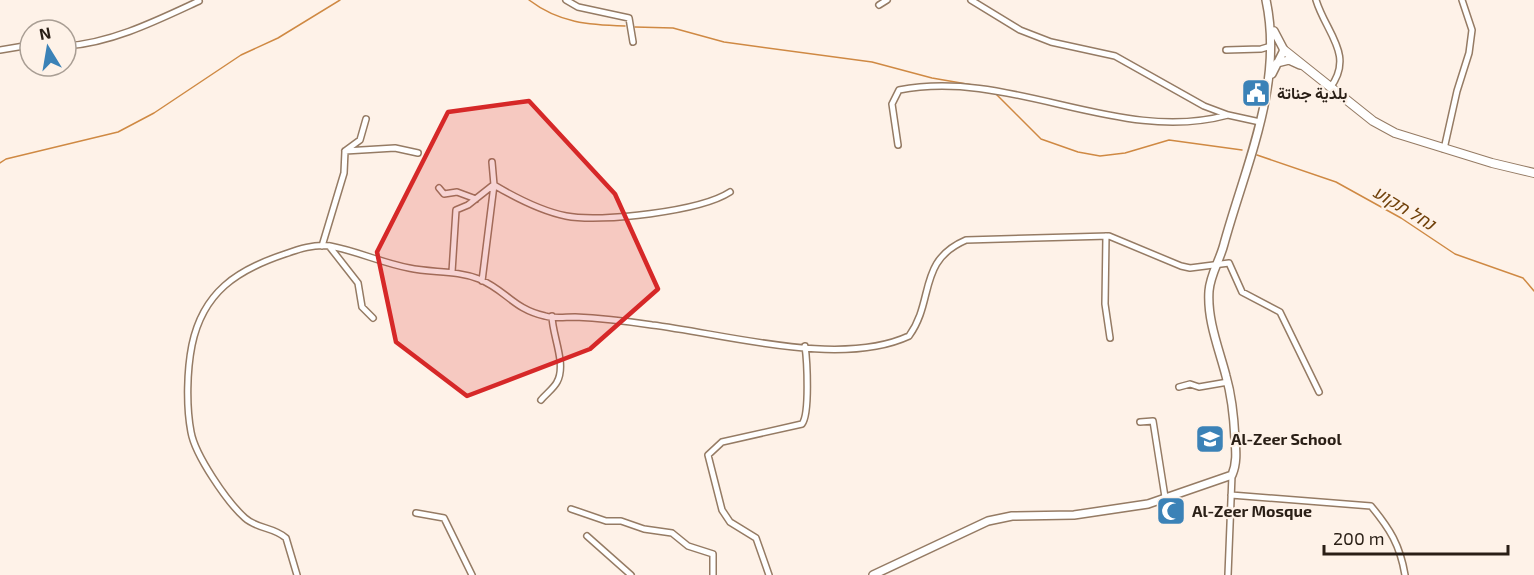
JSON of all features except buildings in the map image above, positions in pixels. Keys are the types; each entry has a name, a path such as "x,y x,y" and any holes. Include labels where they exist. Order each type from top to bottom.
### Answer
{"main road":[{"path":"1284,50 1330,88 1388,129 1444,149 1534,173"}],"street":[{"path":"566,0 578,7 629,18 633,42"},
{"path":"879,4 887,0"},
{"path":"971,0 1020,30 1051,42 1115,56 1204,106 1228,115 1260,122"},
{"path":"1228,575 1232,475 1236,464 1234,414 1211,317 1209,294 1210,281 1218,263 1260,122 1271,76 1274,60 1273,29 1266,0"},
{"path":"1316,0 1324,23 1342,55 1337,78 1330,88"},
{"path":"1444,149 1457,90 1469,53 1472,30 1462,0"},
{"path":"78,45 131,30 199,1"},
{"path":"1273,29 1284,50"},
{"path":"1226,50 1261,49 1273,45 1284,50"},
{"path":"0,50 18,46"},
{"path":"1274,60 1284,50"},
{"path":"1274,60 1289,60 1301,65"},
{"path":"898,145 892,104 899,90 929,84 964,85 1010,93 1143,122 1185,123 1228,115"},
{"path":"345,151 360,140 366,119"},
{"path":"345,151 395,148 418,153"},
{"path":"322,246 344,173 345,151"},
{"path":"482,280 494,185 492,162"},
{"path":"494,185 516,198 568,216 654,213 719,199 730,192"},
{"path":"452,272 456,210 476,199 494,185"},
{"path":"439,188 444,194 457,192 476,199"},
{"path":"1106,236 1105,304 1110,338"},
{"path":"297,575 285,538 281,533 251,523 238,511 194,443 190,422 191,350 201,315 236,274 281,255 322,246 375,257 406,268 452,272 482,280 500,291 518,308 552,317 643,324 760,343 866,348 909,336 918,321 932,269 941,255 966,240 1106,236 1180,266 1190,268 1229,263 1242,292 1280,312 1320,392"},
{"path":"329,246 358,283 362,307 373,318"},
{"path":"542,400 558,380 560,362 552,328 552,317"},
{"path":"769,575 756,538 730,522 722,510 708,455 722,442 802,424 806,420 805,395 809,375 805,346"},
{"path":"1179,387 1190,384 1198,387 1228,382"},
{"path":"1140,422 1153,421 1165,497"},
{"path":"873,575 988,521 1012,516 1074,515 1148,504 1232,475"},
{"path":"1231,495 1371,506 1386,524 1401,551 1405,575"},
{"path":"571,509 606,521 621,521 644,529 672,533 688,546 713,554 713,575"},
{"path":"416,513 444,518 472,575"},
{"path":"587,536 631,575"}],"highlighted area":[{"path":"529,101 615,194 658,289 590,349 467,396 396,342 377,252 448,112"}],"waterway":[{"path":"0,163 6,159 118,132 154,113 241,55 278,38 340,0"},
{"path":"529,0 540,8 563,18 599,25 625,26"},
{"path":"635,27 673,28 724,42 872,62 932,78 990,88"},
{"path":"996,94 1041,139 1078,152 1100,156 1125,153 1169,140 1242,150"},
{"name":"נחל תקוע","path":"1257,155 1336,182 1401,218 1455,254 1523,278 1534,291"}],"place":[{"name":"بلدية جناتة","path":"1256,93"},
{"name":"Al-Zeer School","path":"1210,439"},
{"name":"Al-Zeer Mosque","path":"1171,511"}]}
